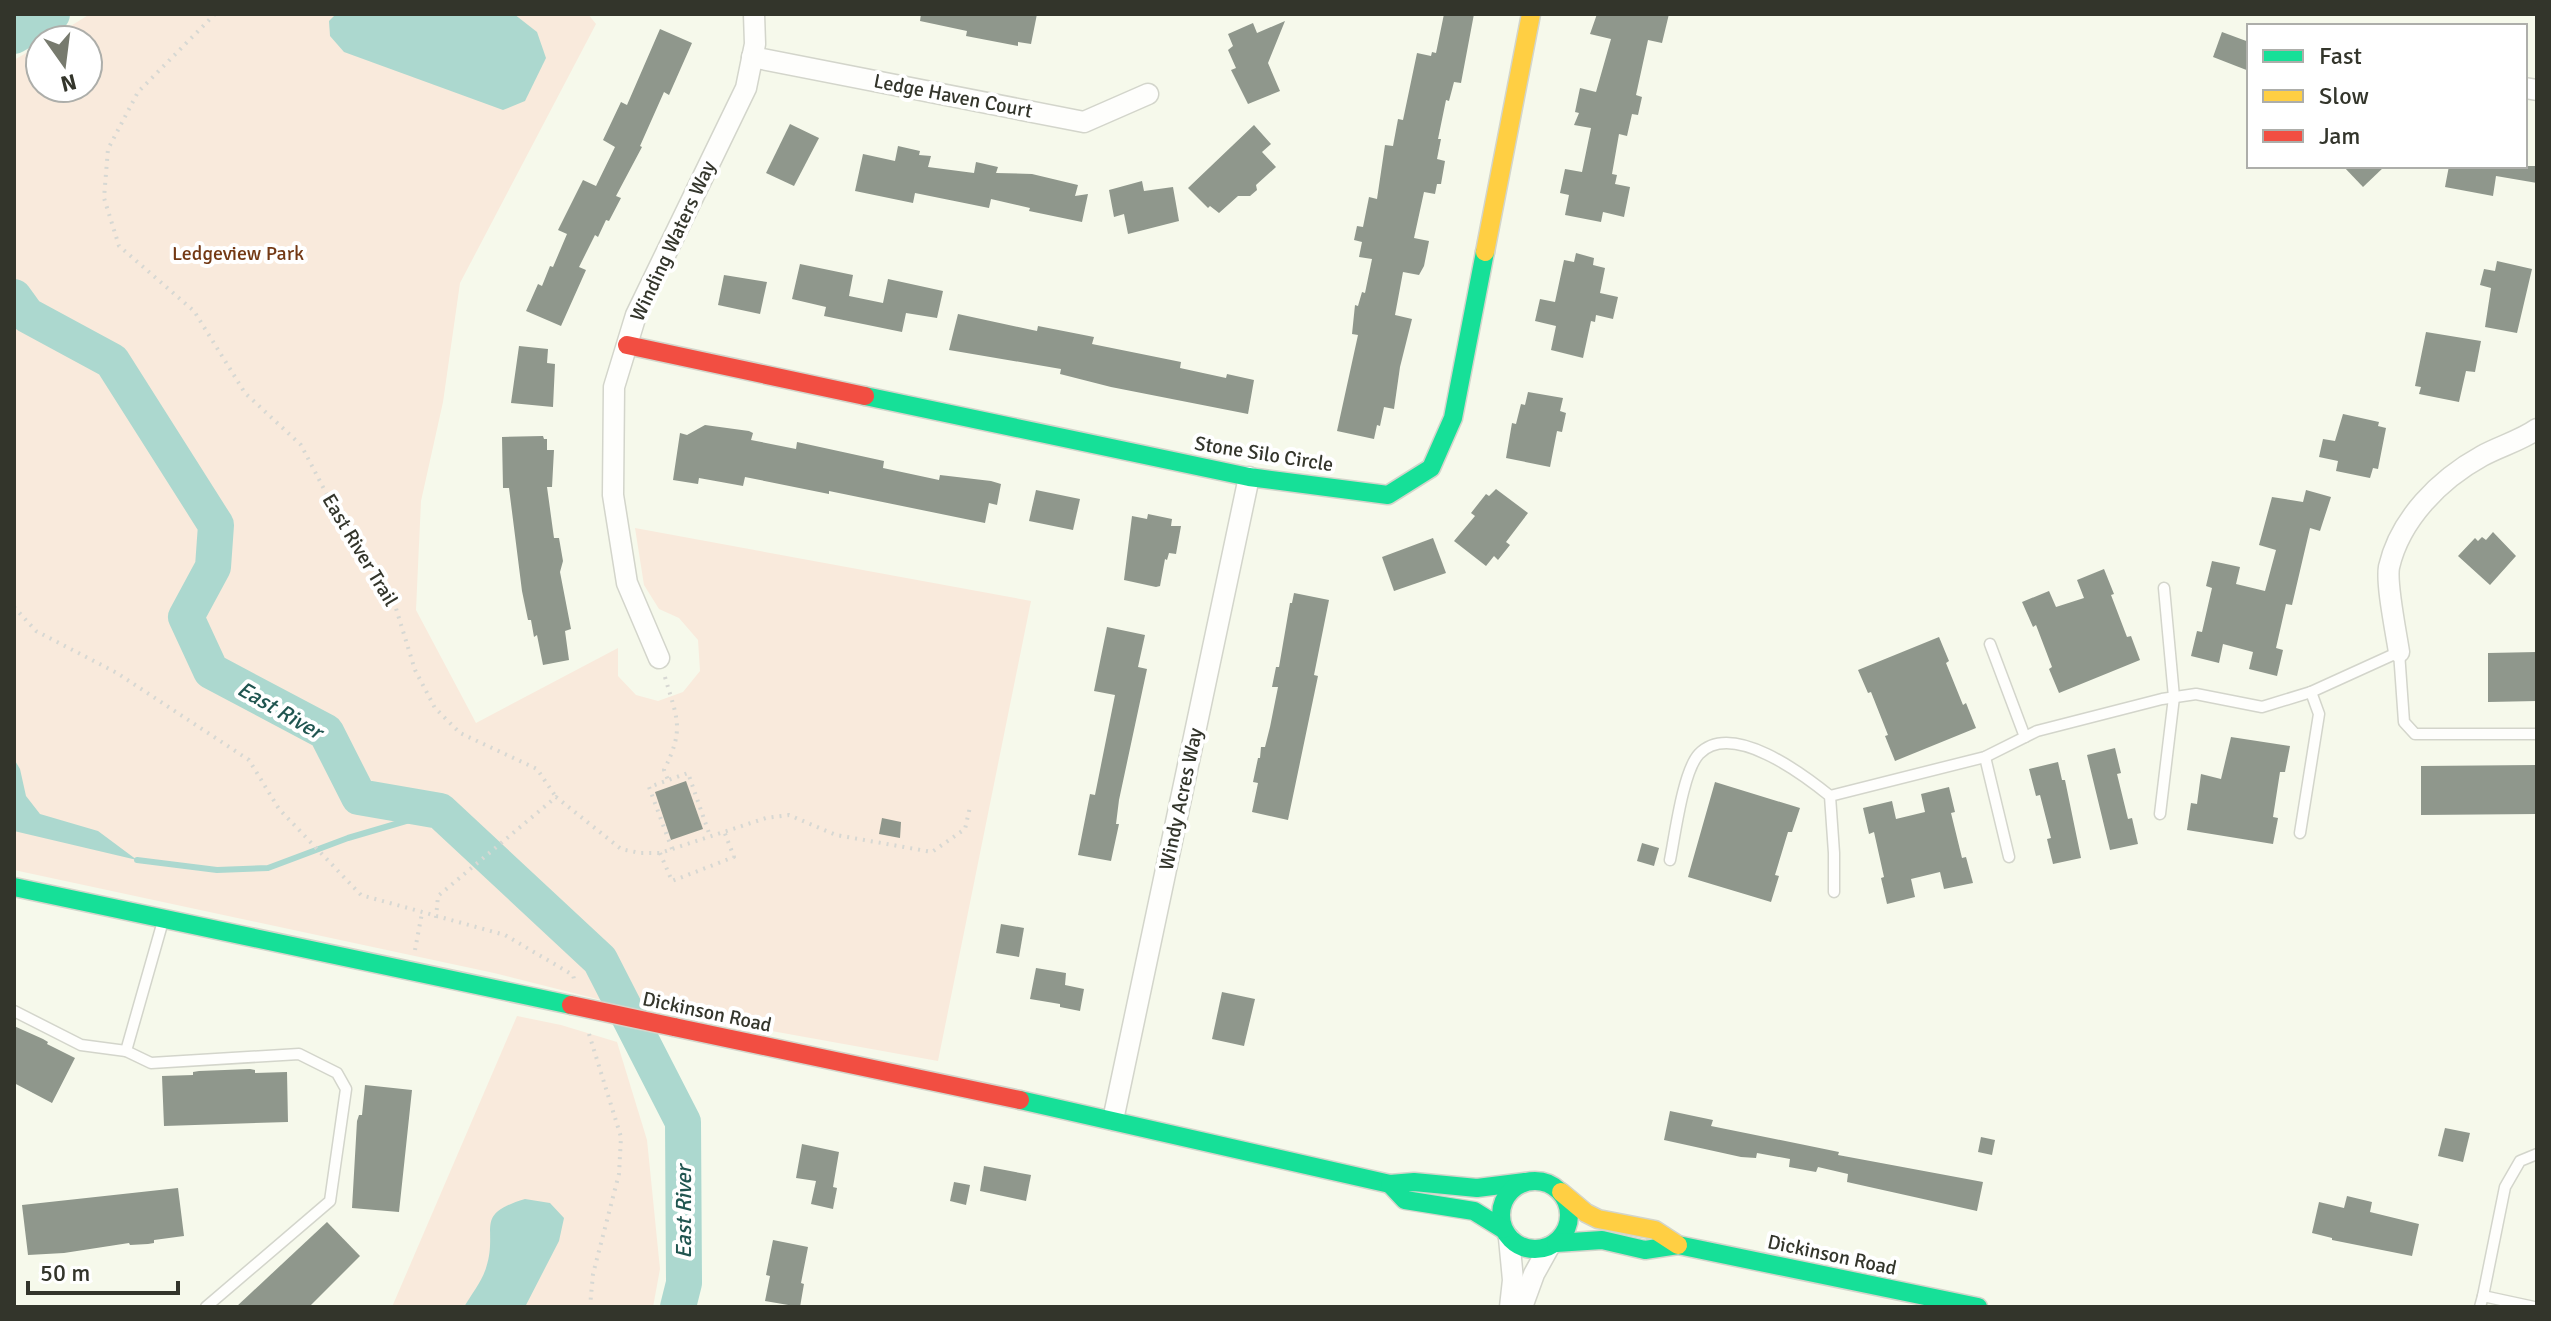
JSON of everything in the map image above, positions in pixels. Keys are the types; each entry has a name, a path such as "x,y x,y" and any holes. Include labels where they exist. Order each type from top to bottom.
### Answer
{"street":[{"name":"Winding Waters Way","path":"659,658 627,583 613,495 614,387 636,315 746,88 755,44 754,14"},
{"name":"Stone Silo Circle","path":"627,345 1249,477 1388,495 1431,468 1453,418 1531,14"},
{"name":"Ledge Haven Court","path":"752,57 1084,122 1148,94"},
{"path":"2399,652 2388,569 2412,517 2432,493 2456,472 2537,429"},
{"name":"Windy Acres Way","path":"1113,1120 1249,477"},
{"name":"Dickinson Road","path":"14,887 164,919 574,997 674,1027 1113,1120 1390,1184 1410,1180 1442,1187 1489,1189 1525,1182"},
{"path":"1510,1307 1513,1280 1501,1207 1514,1188 1525,1182 1548,1183 1558,1189 1570,1216 1563,1235 1534,1274 1522,1307"},
{"name":"Dickinson Road","path":"1390,1184 1405,1200 1474,1211 1489,1218 1506,1234"},
{"name":"Dickinson Road","path":"1558,1189 1598,1219 1655,1230 1678,1245"},
{"path":"1506,1234 1528,1249 1553,1245"},
{"name":"Dickinson Road","path":"1553,1245 1602,1240 1645,1250 1678,1245 1978,1307"}],"lane":[{"path":"2160,814 2174,697 2164,588"},
{"path":"1990,644 2025,737"},
{"path":"1830,796 1985,757 2037,731 2174,697 2196,694 2262,707 2311,692 2399,652 2404,722 2415,734 2537,734"},
{"path":"2300,833 2319,714 2311,692"},
{"path":"1670,860 1689,773 1700,753 1721,744 1743,746 1776,758 1802,773 1830,796 1834,892"},
{"path":"1985,757 2009,857"},
{"path":"126,1051 164,919"},
{"path":"14,1011 81,1045 126,1051 151,1063 299,1054 337,1073 346,1089 330,1201 206,1307"},
{"path":"2534,1307 2481,1302 2505,1187 2520,1161 2537,1154"}],"path":[{"name":"East River Trail","path":"215,14 138,92 108,149 104,198 119,246 194,311 245,393 301,445 347,533 374,565 394,602 415,670 435,708 460,733 537,769 556,797 621,849 640,853 660,853 766,818 789,815 836,835 932,852 965,829 970,807"},
{"path":"14,607 36,631 117,673 249,760 279,809 361,895 505,935 573,975 574,997"},
{"path":"659,658 678,719 678,737 664,770 668,780"},
{"path":"672,849 649,787 688,773 710,836"},
{"path":"436,918 438,896 556,797"},
{"path":"660,853 672,881 734,857 724,831"},
{"path":"415,950 422,913"},
{"path":"589,1034 621,1137 619,1174 593,1274 590,1307"}],"green space":[{"name":"Ledgeview Park","path":"90,14 588,14 596,24 460,283 443,402 421,501 416,610 476,723 618,648 618,676 636,695 658,701 683,692 700,671 698,640 679,618 659,609 644,585 635,528 1031,601 938,1061 605,1001 494,973 14,870 14,60 24,54 24,104 104,104 104,24 74,24"},
{"path":"517,1016 617,1042 647,1140 660,1269 653,1307 392,1307"}],"water":[{"path":"336,14 514,14 537,32 546,58 525,101 503,110 344,52 330,36 329,21"},
{"path":"14,759 20,769 26,796 40,814 98,831 137,860 14,831"},
{"path":"525,1199 550,1203 564,1218 559,1241 525,1307 464,1307 486,1268 493,1217 498,1211"}],"building":[{"path":"921,14 1037,14 1031,44 1018,42 1018,46 966,36 967,31 920,21"},
{"path":"1444,14 1474,14 1461,83 1454,82 1449,101 1446,100 1438,139 1441,139 1437,159 1445,161 1441,184 1437,184 1435,194 1424,192 1414,238 1429,241 1424,266 1419,275 1403,272 1395,315 1412,319 1394,409 1384,407 1374,439 1337,431 1358,335 1352,334 1355,305 1358,306 1362,292 1365,293 1372,259 1359,257 1362,242 1354,240 1357,226 1363,227 1369,197 1377,199 1385,145 1393,146 1398,119 1403,120 1417,53 1431,56 1432,52 1436,53"},
{"path":"1597,14 1669,14 1662,43 1648,40 1636,95 1642,97 1638,115 1632,114 1627,136 1619,134 1612,174 1617,175 1615,184 1630,187 1624,217 1603,212 1601,222 1565,215 1569,195 1560,193 1565,169 1582,172 1591,128 1574,125 1579,113 1575,112 1580,88 1596,92 1611,39 1590,34"},
{"path":"1285,21 1268,63 1280,91 1248,104 1231,70 1236,68 1228,50 1233,46 1228,34 1253,23 1257,33"},
{"path":"660,29 692,43 669,95 664,92 642,147 616,196 621,198 598,237 595,235 579,267 586,270 561,326 526,311 538,284 542,286 550,266 553,267 567,234 558,230 583,180 596,186 615,147 603,140 621,102 627,105"},
{"path":"2222,32 2247,41 2247,70 2213,57"},
{"path":"790,124 819,138 794,186 766,173"},
{"path":"1254,125 1271,144 1262,152 1276,167 1256,185 1257,190 1250,196 1238,196 1219,213 1210,206 1208,208 1188,188"},
{"path":"898,146 920,151 919,155 931,156 928,167 974,173 976,162 998,167 996,173 1032,174 1078,185 1075,196 1088,194 1082,222 991,199 989,208 915,193 913,203 855,191 863,154 895,161"},
{"path":"2537,166 2537,183 2496,176 2493,196 2445,187 2449,168"},
{"path":"2345,168 2383,168 2363,187"},
{"path":"1142,181 1144,191 1173,187 1179,221 1128,234 1124,214 1114,217 1109,190"},
{"path":"1576,253 1594,258 1593,265 1605,268 1600,293 1618,297 1613,319 1596,315 1595,322 1591,321 1583,358 1551,350 1556,326 1535,321 1540,299 1555,302 1564,260 1574,262"},
{"path":"2497,261 2532,269 2517,333 2485,327 2491,288 2480,285 2484,269 2495,271"},
{"path":"800,264 853,275 849,296 883,303 888,279 943,291 937,318 906,313 902,332 824,316 826,307 792,299"},
{"path":"724,275 767,282 760,314 718,305"},
{"path":"958,314 1037,331 1038,326 1094,337 1092,344 1181,362 1180,368 1226,378 1227,374 1254,380 1248,414 1111,387 1060,374 1061,369 949,350"},
{"path":"2426,332 2481,341 2475,372 2466,371 2459,402 2419,394 2421,387 2415,386"},
{"path":"519,346 548,349 547,363 555,364 553,407 511,403"},
{"path":"1528,392 1563,398 1560,411 1566,413 1562,432 1557,431 1550,467 1506,458 1512,423 1516,424"},
{"path":"2343,414 2379,422 2378,426 2386,428 2378,469 2373,468 2370,478 2336,471 2338,461 2319,457 2323,439 2335,441"},
{"path":"705,425 749,431 753,433 751,440 796,449 797,442 884,461 883,468 939,480 940,475 991,481 1001,484 997,505 989,503 985,523 745,477 743,486 699,478 698,484 673,480 680,433 687,435"},
{"path":"543,436 547,439 547,450 554,450 552,487 547,487 554,538 559,538 563,561 560,572 571,629 565,631 569,660 543,665 537,635 534,637 531,620 528,620 522,591 509,488 503,488 502,437"},
{"path":"1496,489 1528,513 1506,542 1510,545 1498,560 1494,556 1486,566 1454,541 1475,516 1471,513 1486,494 1489,496"},
{"path":"1036,490 1080,499 1073,530 1029,521"},
{"path":"2306,490 2331,497 2320,531 2310,528 2292,605 2286,604 2276,648 2283,650 2277,676 2249,669 2253,652 2223,644 2219,663 2191,656 2197,631 2202,632 2212,588 2206,586 2212,561 2240,567 2236,584 2265,591 2276,550 2259,545 2272,497 2303,502"},
{"path":"1148,514 1172,519 1171,526 1181,526 1176,554 1169,553 1165,559 1160,586 1156,587 1124,580 1132,516 1147,519"},
{"path":"2493,532 2516,556 2490,585 2458,556 2475,538 2478,541 2482,537 2486,540"},
{"path":"1433,538 1446,573 1394,591 1382,557"},
{"path":"2104,569 2127,637 2131,636 2140,660 2059,693 2036,625 2033,627 2022,602 2049,591 2056,607 2084,598 2077,580"},
{"path":"1294,593 1329,600 1314,675 1318,676 1288,820 1252,812 1258,783 1253,782 1261,747 1265,747 1270,727 1278,687 1272,687"},
{"path":"1107,627 1145,635 1138,667 1147,669 1119,800 1116,824 1119,824 1111,861 1078,855 1090,794 1095,795 1115,695 1094,691"},
{"path":"1939,637 1963,705 1966,703 1976,728 1895,761 1871,692 1868,693 1858,670"},
{"path":"2537,652 2537,701 2488,702 2488,653"},
{"path":"2231,737 2290,746 2285,772 2280,772 2273,817 2278,818 2273,844 2187,830 2191,803 2197,804 2201,774 2221,779"},
{"path":"2115,748 2121,773 2117,774 2138,844 2110,850 2087,755"},
{"path":"2058,762 2062,780 2065,780 2081,858 2053,864 2047,839 2051,838 2040,795 2036,796 2029,769"},
{"path":"2537,765 2537,814 2421,815 2421,766"},
{"path":"686,781 703,829 671,840 655,792"},
{"path":"1715,782 1800,808 1792,832 1788,832 1775,875 1779,876 1771,902 1688,877"},
{"path":"1949,787 1955,812 1951,813 1962,858 1966,857 1973,883 1944,889 1940,872 1911,879 1915,897 1887,904 1874,832 1869,834 1863,808 1892,801 1896,819 1925,812 1921,794"},
{"path":"882,818 901,822 900,838 879,834"},
{"path":"1642,843 1659,848 1654,866 1637,861"},
{"path":"1001,924 1024,928 1019,957 996,953"},
{"path":"1036,968 1066,973 1065,985 1084,989 1080,1011 1030,999"},
{"path":"1222,992 1255,999 1244,1046 1212,1039"},
{"path":"14,1026 75,1058 52,1103 14,1083"},
{"path":"250,1069 255,1073 287,1072 288,1122 164,1126 162,1076"},
{"path":"365,1085 412,1090 399,1212 352,1208 357,1121 362,1115"},
{"path":"1670,1111 1713,1120 1711,1126 1839,1152 1838,1155 1983,1182 1977,1211 1847,1182 1848,1174 1818,1167 1816,1172 1789,1167 1790,1159 1757,1153 1756,1158 1741,1157 1664,1140"},
{"path":"2445,1128 2470,1133 2463,1162 2438,1156"},
{"path":"1981,1137 1995,1140 1992,1155 1978,1152"},
{"path":"802,1144 839,1152 833,1209 811,1204 816,1181 796,1178"},
{"path":"984,1166 1031,1175 1026,1201 980,1191"},
{"path":"954,1182 970,1185 966,1205 950,1201"},
{"path":"178,1188 184,1236 154,1240 154,1243 148,1244 129,1243 28,1255 22,1205"},
{"path":"2347,1196 2372,1202 2370,1212 2419,1224 2412,1256 2312,1233 2319,1202 2344,1208"},
{"path":"327,1222 360,1256 309,1307 236,1307"},
{"path":"773,1240 808,1247 800,1307 765,1301"}],"waterway":[{"name":"East River","path":"14,36 52,14"},
{"name":"East River","path":"14,297 27,315 112,361 216,525 213,567 186,617 211,671 326,732 359,797 440,811 600,960 683,1122 684,1283 678,1307"},
{"path":"137,860 217,870 268,868 348,838 440,811"}],"traffic: fast":[{"path":"865,396 1249,477 1388,495 1431,468 1453,418 1485,252"},
{"path":"14,887 571,1005"},
{"path":"1020,1100 1390,1184 1414,1182 1477,1188 1525,1182"},
{"path":"1528,1181 1542,1181 1554,1186 1564,1196 1569,1215 1564,1234 1554,1244 1542,1249 1528,1249 1516,1244 1506,1234 1501,1222 1501,1208 1506,1196 1516,1186 1528,1181"},
{"path":"1390,1184 1405,1200 1474,1211 1503,1229"},
{"path":"1556,1243 1602,1240 1645,1250 1678,1245 1978,1307"}],"traffic: slow":[{"path":"1485,252 1531,14"},
{"path":"1561,1192 1598,1219 1655,1230 1678,1245"}],"traffic: jam":[{"path":"627,345 865,396"},
{"path":"571,1005 674,1027"},
{"path":"674,1027 1020,1100"}]}
